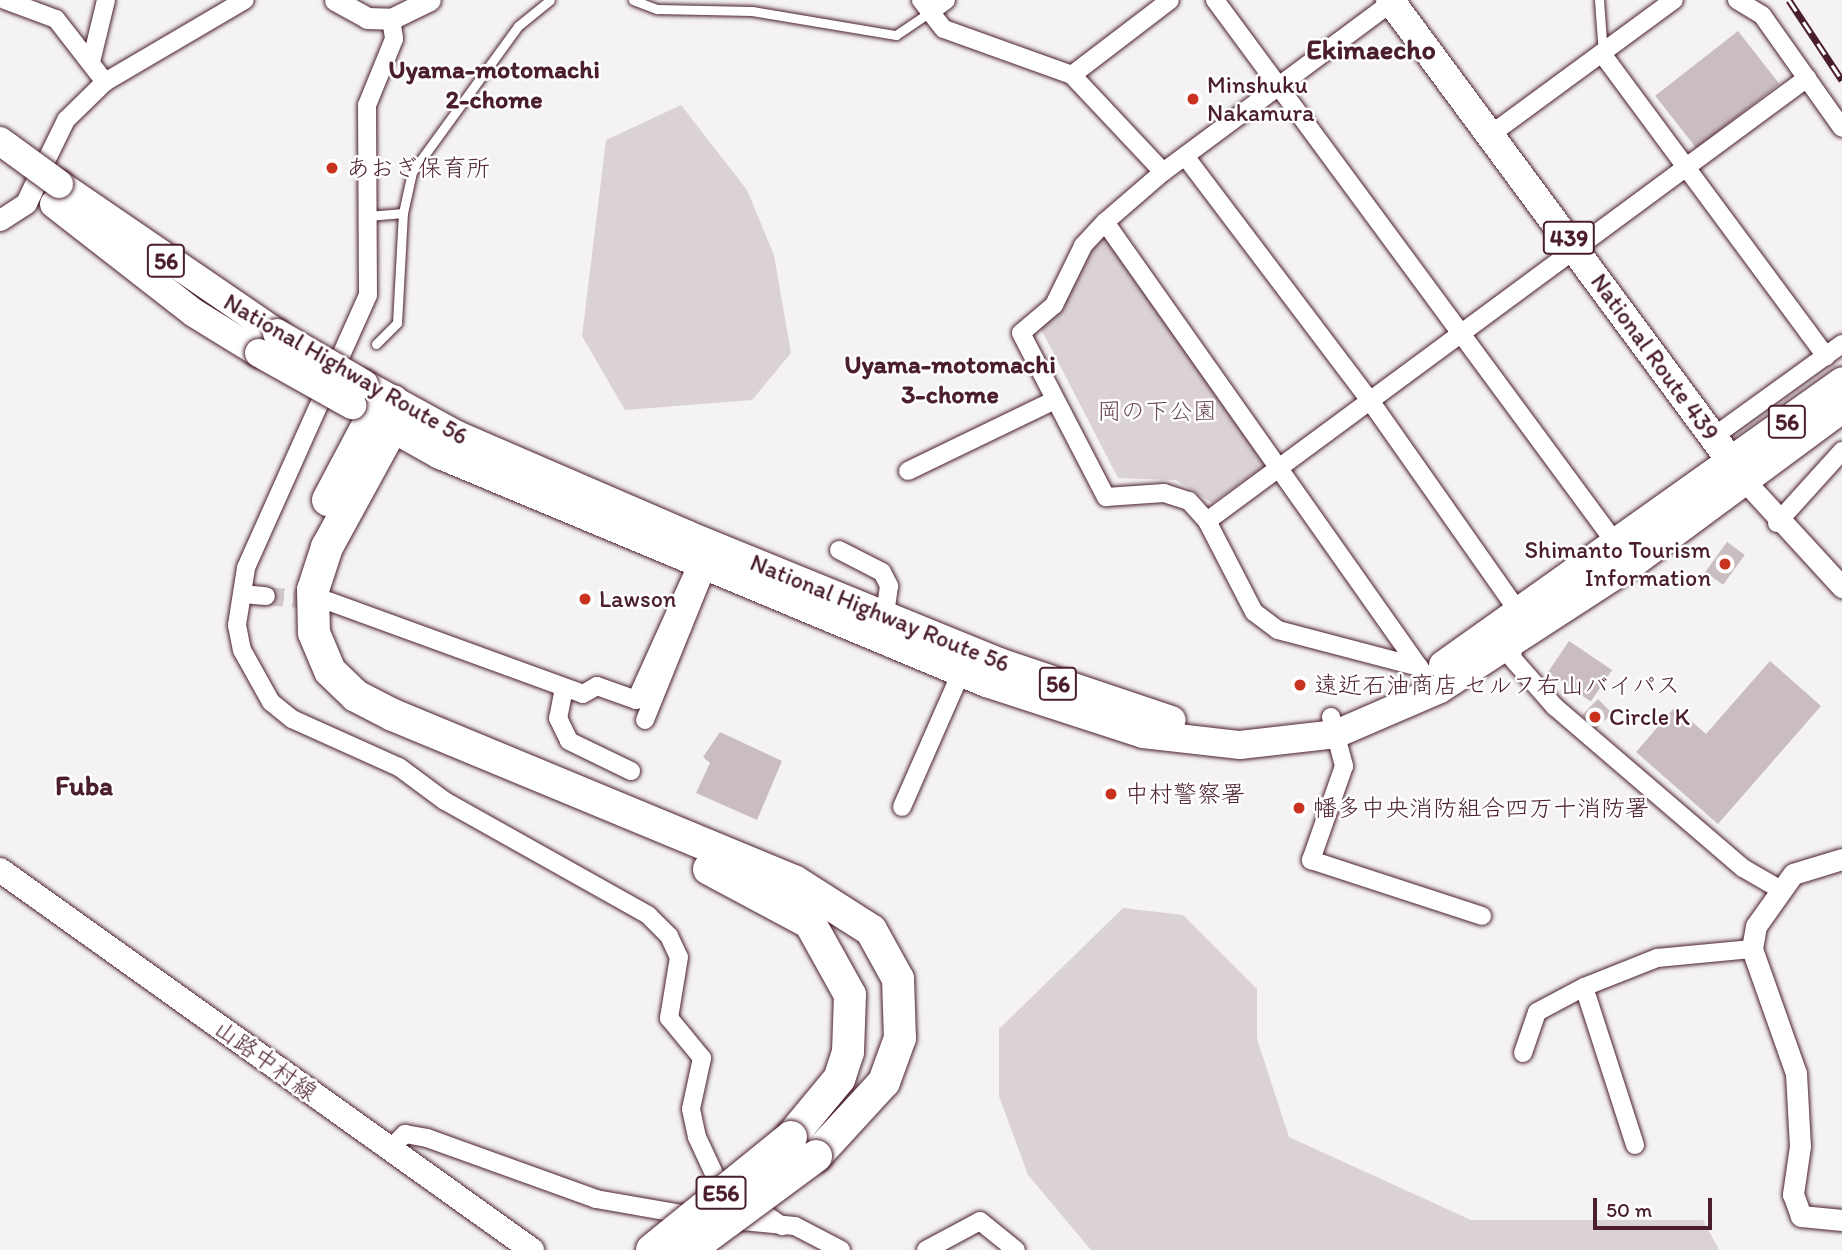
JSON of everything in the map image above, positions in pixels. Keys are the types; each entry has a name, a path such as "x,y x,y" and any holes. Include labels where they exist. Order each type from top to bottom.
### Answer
{"highway":[{"name":"National Route 439","path":"1392,1 1738,471"},
{"name":"National Highway Route 56","path":"0,141 52,185 268,343 374,407 455,434 705,559 966,662 1101,722 1201,744 1333,725 1428,695 1631,565 1842,381"},
{"name":"National Highway Route 56","path":"0,165 52,185"},
{"name":"E56","path":"374,407 298,564 293,629 310,677 342,708 384,732 742,883 810,923 841,972 852,1021 839,1079 790,1137 652,1250"},
{"name":"E56","path":"374,407 315,580 314,633 330,671 356,696 393,715 794,881 871,930 898,979 900,1038 884,1082 816,1156 690,1250"},
{"name":"National Highway Route 56","path":"1333,725 1372,706 1617,545 1842,409"},
{"name":"National Highway Route 56","path":"705,559 884,614 966,662"}],"main road":[{"name":"山路中村線","path":"0,870 532,1250"}],"street":[{"path":"5,0 56,19 105,82"},
{"path":"91,62 106,0"},
{"path":"0,220 52,185 66,120 105,82 244,0"},
{"path":"335,0 367,18 391,19 430,0"},
{"path":"926,6 946,0"},
{"path":"1072,75 1170,0"},
{"path":"1214,0 1617,545"},
{"path":"1490,135 1603,55 1674,0"},
{"path":"1737,0 1762,15 1842,128"},
{"path":"1392,1 1163,172 1105,222 1083,246 1054,305 1021,333 1106,497 1164,493 1189,501 1207,521 1254,612 1278,630 1423,672"},
{"path":"926,6 963,38 1072,75 1163,172"},
{"path":"391,19 394,39 367,105 368,295 299,438 242,594 237,625 242,650 271,702 292,719 399,767 445,801 648,915 669,936 679,957 669,1018 702,1058 691,1109 697,1137 717,1180 782,1226 841,1250"},
{"path":"1603,55 1684,169 1826,356"},
{"path":"1207,521 1807,78"},
{"path":"1185,156 1371,401 1518,611 1512,658 1554,706 1743,868 1781,890"},
{"path":"1105,222 1423,672"},
{"path":"1713,437 1842,344"},
{"path":"908,471 1055,400"},
{"path":"1777,523 1842,451"},
{"path":"1738,471 1777,523 1842,587"},
{"path":"839,550 882,572 888,586 884,614"},
{"path":"328,601 564,688 583,694 597,686 636,700 705,559"},
{"path":"645,720 705,559"},
{"path":"242,594 266,596"},
{"path":"902,807 966,662"},
{"path":"564,688 558,718 569,741 631,771"},
{"path":"1333,725 1344,766 1311,860 1482,916"},
{"path":"1842,859 1811,865 1781,890 1756,926 1752,949 1796,1073 1800,1146 1793,1194 1801,1216 1842,1220"},
{"path":"1523,1054 1537,1012 1584,987 1657,958 1752,949"},
{"path":"1584,987 1635,1144"},
{"path":"390,1150 405,1134 596,1199 782,1226"},
{"path":"926,1250 981,1221 1016,1250"}],"lane":[{"path":"376,344 397,323 403,213 412,172 519,26 550,0"},
{"path":"633,0 657,9 752,11 896,35 926,6"},
{"path":"1599,0 1603,55"},
{"path":"368,216 403,213"}],"green space":[{"path":"681,105 747,190 774,255 791,353 752,400 625,410 582,336 606,140"},
{"name":"岡の下公園","path":"1109,231 1273,460 1212,503 1176,480 1118,478 1040,327 1061,310 1092,250"},
{"path":"1123,908 1183,915 1257,989 1257,1039 1289,1137 1471,1220 1703,1220 1719,1250 1091,1250 1028,1175 999,1096 999,1029"}],"building":[{"path":"1738,31 1779,84 1697,148 1655,96"},
{"name":"Shimanto Tourism Information","path":"1727,542 1745,555 1723,585 1705,572"},
{"path":"1569,641 1612,670 1591,702 1548,673"},
{"path":"1770,661 1821,706 1718,824 1636,752 1675,707 1706,734"},
{"name":"Circle K","path":"1598,699 1612,713 1596,729 1582,715"},
{"path":"720,732 782,761 757,820 696,793 710,763 703,757"}],"tunnel":[{"path":"266,596 322,601"}],"railway":[{"path":"1789,0 1842,80"}],"place":[{"name":"Minshuku Nakamura","path":"1193,99"},
{"name":"あおぎ保育所","path":"332,168"},
{"name":"Shimanto Tourism Information","path":"1725,564"},
{"name":"Lawson","path":"585,599"},
{"name":"遠近石油商店 セルフ右山バイパス","path":"1300,685"},
{"name":"Circle K","path":"1595,717"},
{"name":"中村警察署","path":"1111,794"},
{"name":"幡多中央消防組合四万十消防署","path":"1299,808"}],"district":[{"name":"Ekimaecho","path":"1371,49"},
{"name":"Uyama-motomachi 2-chome","path":"494,85"},
{"name":"Uyama-motomachi 3-chome","path":"950,380"},
{"name":"Fuba","path":"84,785"}]}
